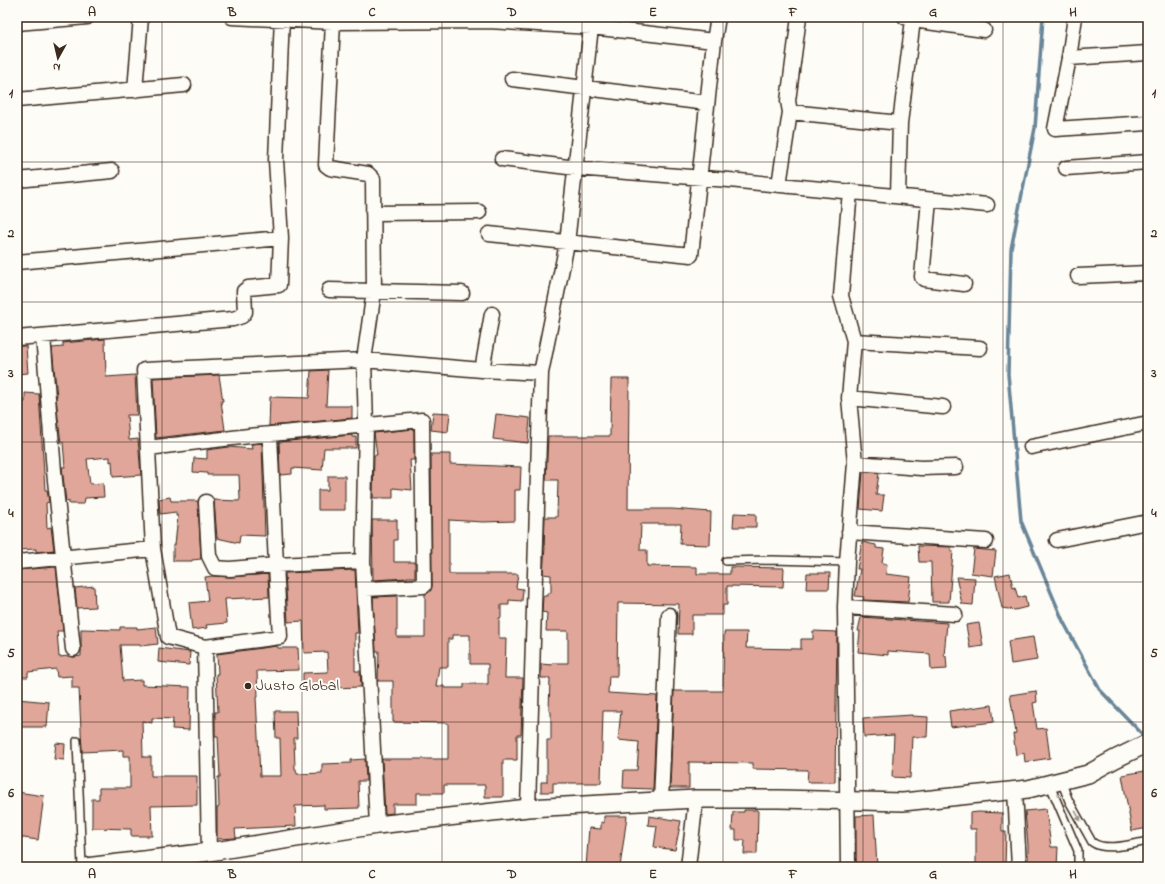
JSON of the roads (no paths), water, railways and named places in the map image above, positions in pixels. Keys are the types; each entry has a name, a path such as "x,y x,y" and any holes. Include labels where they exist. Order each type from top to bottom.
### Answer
{"street":[{"path":"17,23 87,17"},
{"path":"135,90 140,17"},
{"path":"232,17 282,18 333,22 488,21 591,27 714,41"},
{"path":"489,234 691,255 714,41 718,17"},
{"path":"779,185 790,112 788,101 799,17"},
{"path":"1075,17 1069,58 1055,129 1148,123"},
{"path":"17,338 233,319 242,316 245,312 244,291 248,288 279,285 281,238 276,160 282,18"},
{"path":"898,195 900,123 909,18 984,30"},
{"path":"333,22 326,164 330,168 368,174 373,178 374,292 364,360 366,425 363,561 366,589 377,825"},
{"path":"528,808 541,373 567,243 591,27"},
{"path":"1069,58 1148,53"},
{"path":"512,79 707,103"},
{"path":"17,100 184,86"},
{"path":"790,112 900,123"},
{"path":"502,159 576,168 699,177 898,195 930,200 987,205"},
{"path":"1066,168 1148,162"},
{"path":"17,180 112,171"},
{"path":"848,867 845,607 849,532 855,463 849,398 854,341 841,296 850,191"},
{"path":"930,200 922,277 924,279 964,284"},
{"path":"373,213 479,212"},
{"path":"17,262 281,238"},
{"path":"1078,276 1148,273"},
{"path":"329,290 462,293"},
{"path":"482,370 492,314"},
{"path":"43,336 73,649"},
{"path":"854,341 980,348"},
{"path":"270,435 280,637 205,647 168,637 153,549 144,370 364,360 482,370 541,373"},
{"path":"849,398 943,407"},
{"path":"148,448 249,436 422,420 424,586 366,589"},
{"path":"1031,446 1148,423"},
{"path":"855,463 921,468 956,467"},
{"path":"206,502 209,556 215,568 230,569 276,565 363,561"},
{"path":"1057,540 1148,522"},
{"path":"849,532 986,540"},
{"path":"17,562 153,549"},
{"path":"845,607 954,614"},
{"path":"661,801 669,615"},
{"path":"205,647 209,852"},
{"path":"86,867 209,852 377,825 528,808 696,799 902,802 1015,790 1088,774 1115,758 1148,743"},
{"path":"1015,790 1018,867"},
{"path":"688,867 696,799"}],"lane":[{"path":"726,561 772,560 847,562"},
{"path":"78,741 82,867"},
{"path":"1055,782 1069,801 1092,842 1097,846 1105,847 1148,841"},
{"path":"1055,782 1078,851 1078,867"}],"waterway":[{"path":"1043,17 1035,128 1011,249 1008,374 1021,521 1063,621 1100,690 1146,738"}],"place":[{"name":"Justo Global","path":"248,686"}]}
